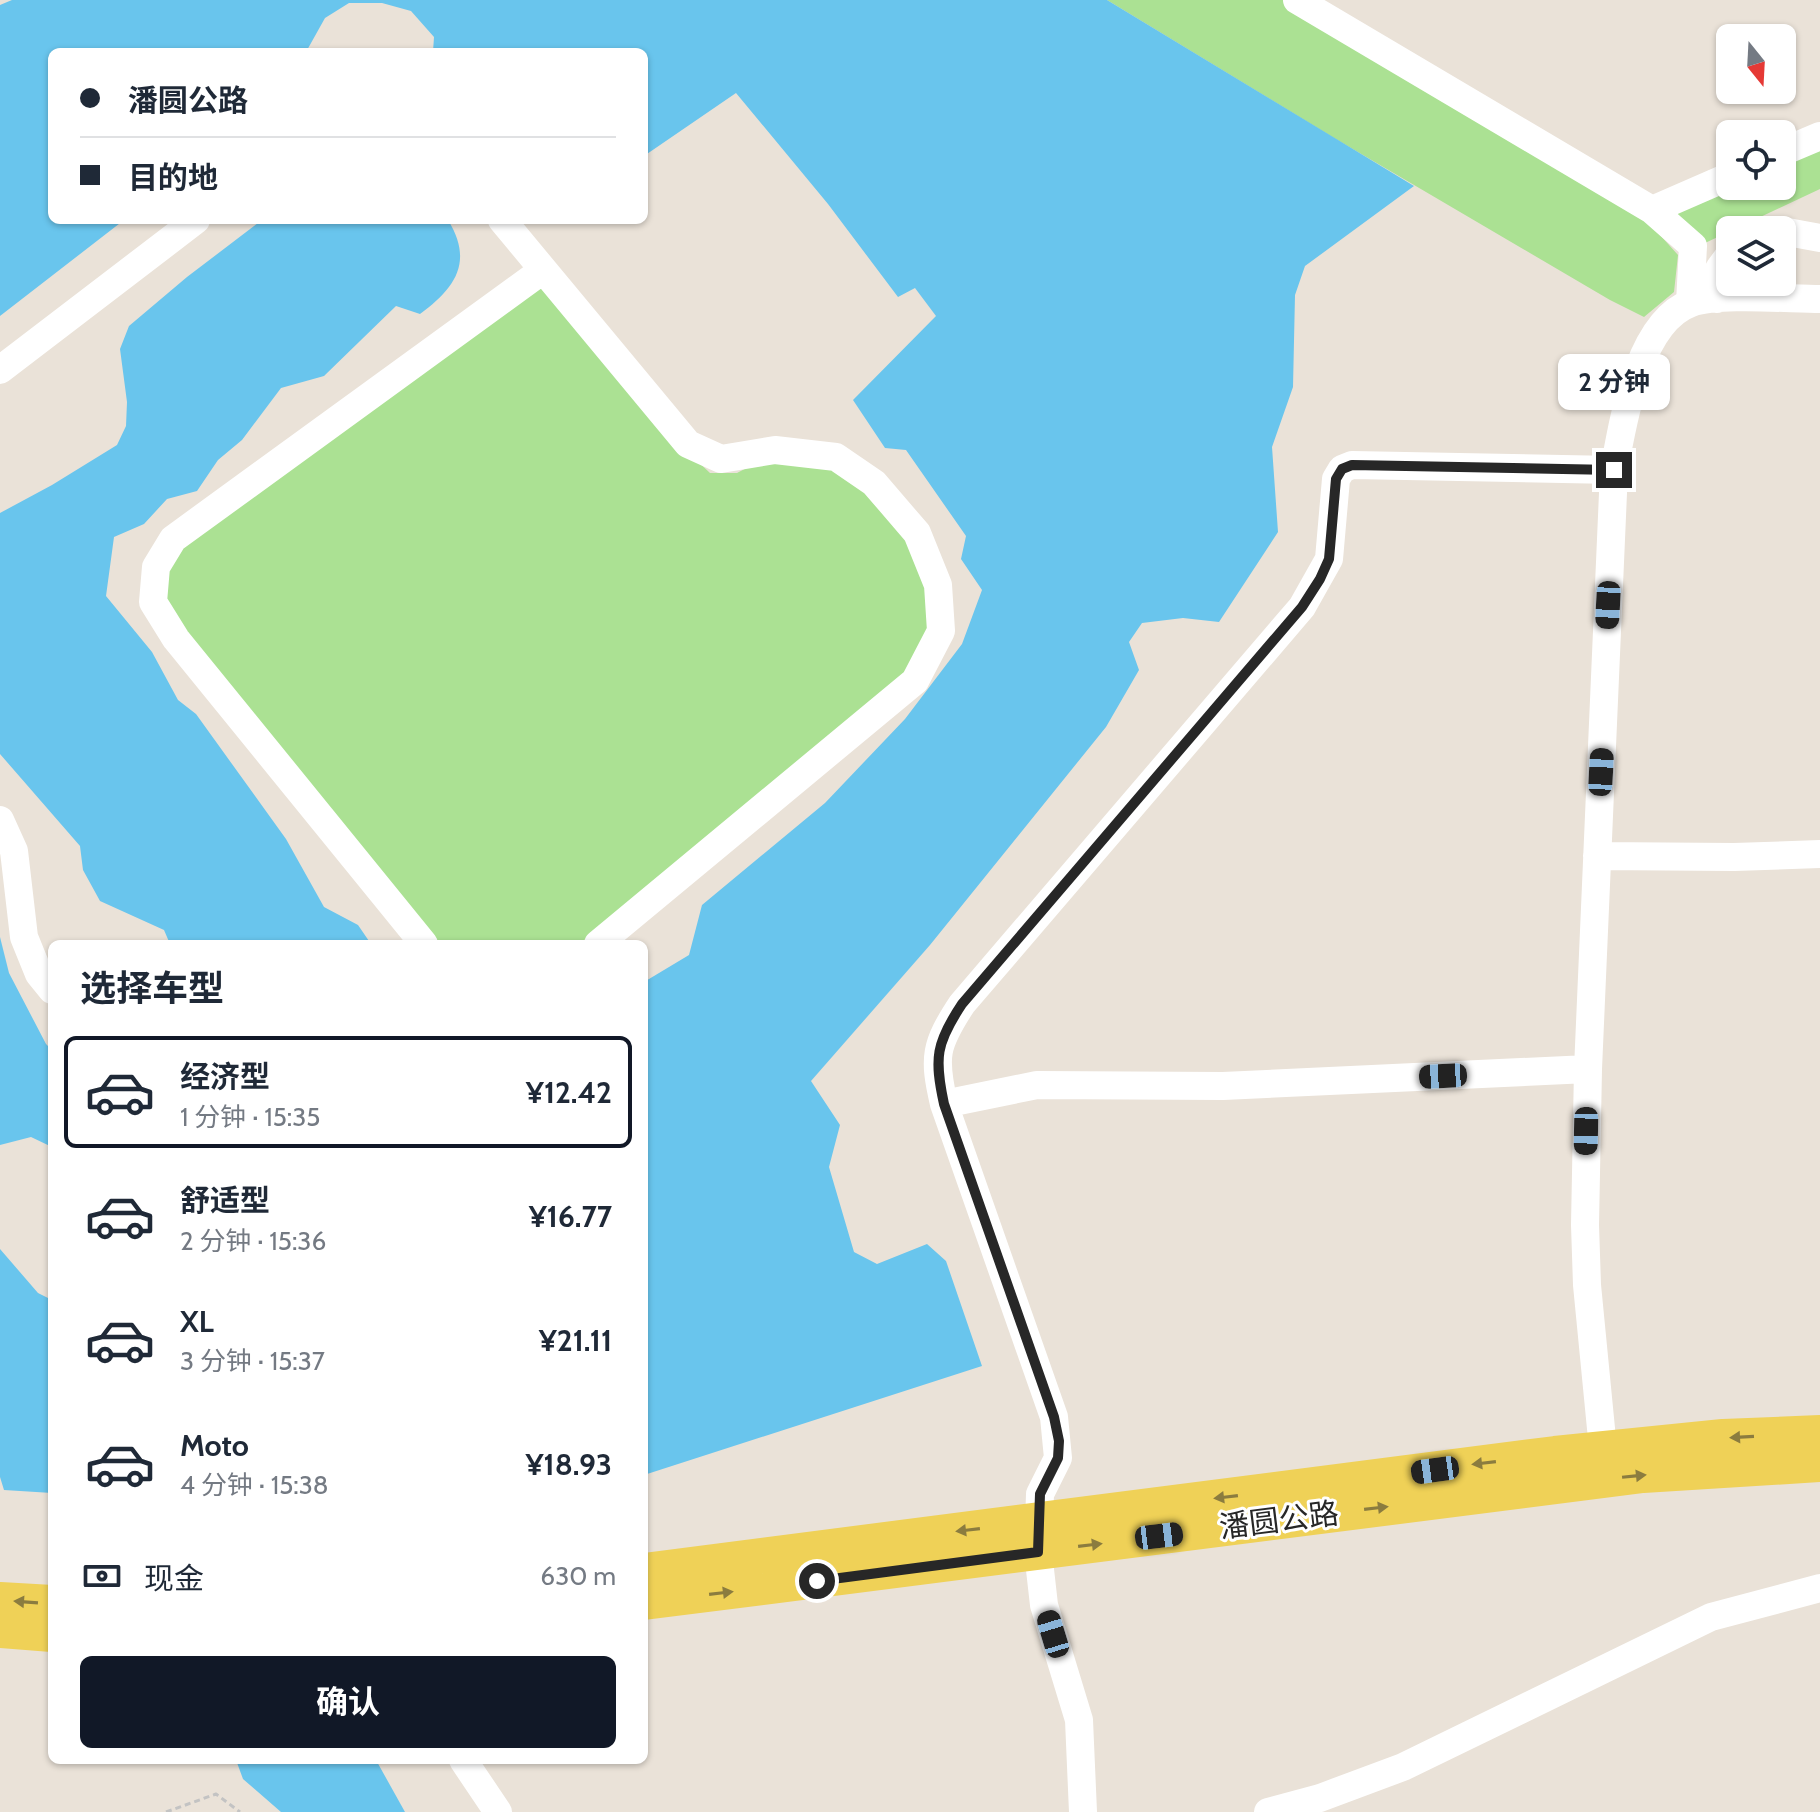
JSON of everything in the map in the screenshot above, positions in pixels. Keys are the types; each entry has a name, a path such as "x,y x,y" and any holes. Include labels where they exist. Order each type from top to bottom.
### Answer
{"main road":[{"name":"潘圆公路","path":"648,1601 1039,1536 1603,1449 1723,1437 1820,1433"},
{"name":"潘圆公路","path":"648,1571 1039,1536 1643,1475 1820,1464"},
{"path":"0,1600 48,1603"},
{"path":"0,1630 48,1634"}],"street":[{"path":"1297,0 1652,210 1693,246 1703,301"},
{"path":"1796,146 1820,136"},
{"path":"1652,210 1716,182"},
{"path":"0,370 191,224"},
{"path":"505,224 688,444 721,459 775,450 836,457 874,483 917,533 938,585 941,631 915,681 603,940"},
{"path":"1796,234 1820,238"},
{"path":"421,940 176,639 153,602 156,567 173,539 543,270"},
{"path":"1703,301 1716,275"},
{"path":"1603,1449 1587,1285 1588,1069 1614,470 1623,417 1654,335 1671,317 1703,301 1820,299"},
{"path":"1083,1812 1079,1720 1044,1605 1039,1536 1040,1494 1058,1458 1059,1441 1054,1417 944,1104 938,1076 938,1053 943,1033 962,1004 1302,607 1329,559 1336,479 1342,469 1352,465 1614,470"},
{"path":"0,820 14,851 24,937 39,974 48,985"},
{"path":"1597,856 1820,854"},
{"path":"944,1104 1037,1085 1223,1086 1588,1069"},
{"path":"1268,1812 1320,1798 1403,1767 1711,1617 1820,1588"},
{"path":"466,1764 498,1812"}],"path":[{"path":"166,1812 216,1794 240,1812"}],"green space":[{"path":"1107,0 1290,0 1643,216 1678,255 1674,292 1644,317 1610,300"},
{"path":"1820,135 1820,189 1763,216 1716,216 1716,238 1688,251 1661,208 1716,190 1716,200 1796,200 1796,146"},
{"path":"534,275 675,440 710,473 737,473 779,451 817,451 893,514 936,592 925,640 901,685 612,940 426,940 145,593 184,546"}],"water":[{"path":"12,0 1107,0 1414,186 1305,266 1295,295 1293,387 1272,447 1278,532 1219,622 1183,618 1142,623 1129,642 1139,670 1106,727 930,945 811,1081 840,1125 829,1167 854,1252 877,1264 927,1244 946,1261 982,1366 648,1474 648,980 689,955 702,905 825,803 905,719 962,644 982,590 961,559 966,536 906,450 885,448 853,400 936,316 915,288 898,297 828,204 736,93 648,153 648,48 433,48 434,37 411,11 382,3 349,3 325,18 308,48 48,48 48,224 119,224 0,316 0,5"},
{"path":"257,224 450,224 460,249 457,273 451,284 420,314 396,306 324,376 281,388 242,440 218,460 197,491 167,499 144,524 114,537 106,596 152,652 178,700 196,714 286,839 324,907 358,925 368,940 168,940 164,930 100,901 83,870 80,846 0,754 0,513 117,445 126,426 127,402 120,349 129,326"},
{"path":"0,937 9,973 48,1046 48,1145 31,1137 0,1145"},
{"path":"0,1249 38,1293 48,1298 48,1493 4,1490 0,1477"},
{"path":"237,1764 378,1764 405,1812 281,1812 243,1779"}],"route":[{"path":"817,1581 1038,1552 1040,1494 1058,1458 1059,1441 1054,1417 944,1104 938,1076 938,1053 943,1033 962,1004 1302,607 1329,559 1336,479 1342,469 1352,465 1614,470"}]}
